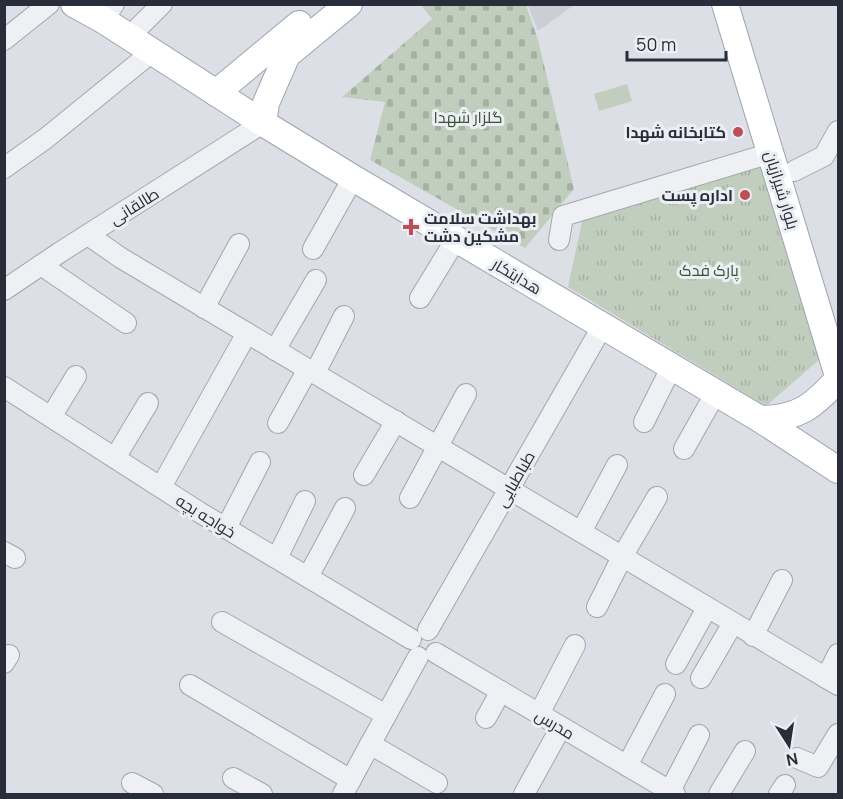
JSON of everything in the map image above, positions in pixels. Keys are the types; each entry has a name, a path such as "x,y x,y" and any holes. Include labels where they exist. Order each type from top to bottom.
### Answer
{"main road":[{"path":"216,93 322,4"},
{"path":"263,123 266,103 287,55 349,4"},
{"name":"بلوار شیرازیان","path":"724,4 838,377"},
{"name":"بلوار شیرازیان","path":"743,4 838,318"},
{"name":"هدایتکار","path":"74,5 109,12 129,37 263,123 602,327 760,419 838,470"},
{"path":"287,55 281,89 282,106 290,130 298,144"},
{"path":"760,419 792,416 807,408 821,398 838,377"}],"street":[{"path":"4,40 49,4"},
{"path":"129,37 162,4"},
{"path":"4,168 45,139 152,52"},
{"name":"طالقانی","path":"4,290 263,123"},
{"path":"794,171 831,160 838,131"},
{"path":"559,240 564,216 771,153"},
{"path":"313,249 353,177"},
{"path":"88,235 121,258 204,308 832,681 838,654"},
{"path":"420,298 456,239"},
{"path":"204,308 239,244"},
{"path":"41,265 126,323"},
{"path":"275,350 316,280"},
{"path":"278,423 344,316"},
{"name":"طباطبایی","path":"347,787 509,489 602,327"},
{"path":"161,488 247,333"},
{"path":"644,422 671,368"},
{"path":"51,417 76,376"},
{"name":"خواجه بچه","path":"4,387 161,488 423,645"},
{"path":"410,498 466,394"},
{"path":"684,449 715,394"},
{"path":"115,458 148,403"},
{"path":"364,475 396,421"},
{"path":"226,528 260,462"},
{"path":"581,531 617,465"},
{"path":"597,607 622,557 657,497"},
{"path":"277,558 305,501"},
{"path":"308,577 345,508"},
{"path":"753,636 782,580"},
{"path":"676,664 707,608"},
{"path":"222,622 386,715"},
{"path":"701,678 733,623"},
{"name":"مدرس","path":"423,645 627,766 644,787 672,793"},
{"path":"539,714 575,645"},
{"path":"190,685 347,787"},
{"path":"486,718 501,691"},
{"path":"627,766 665,694"},
{"path":"524,795 561,727"},
{"path":"797,758 818,767 838,734"},
{"path":"672,793 699,735"},
{"path":"370,744 437,783"},
{"path":"719,795 745,751"},
{"path":"233,778 262,795"},
{"path":"132,783 153,795"}],"shaded area":[{"path":"528,4 574,5 538,31"}],"green space":[{"name":"گلزار شهدا","path":"421,5 526,5 538,40 574,189 525,248 370,160 385,102 342,97 432,19"},
{"path":"627,84 632,101 599,111 594,94"},
{"name":"پارک فدک","path":"764,161 828,352 766,406 568,287 583,217"}],"place":[{"name":"کتابخانه شهدا","path":"738,132"},
{"name":"اداره پست","path":"745,195"},
{"name":"بهداشت سلامت مشکین دشت","path":"411,227"}]}
